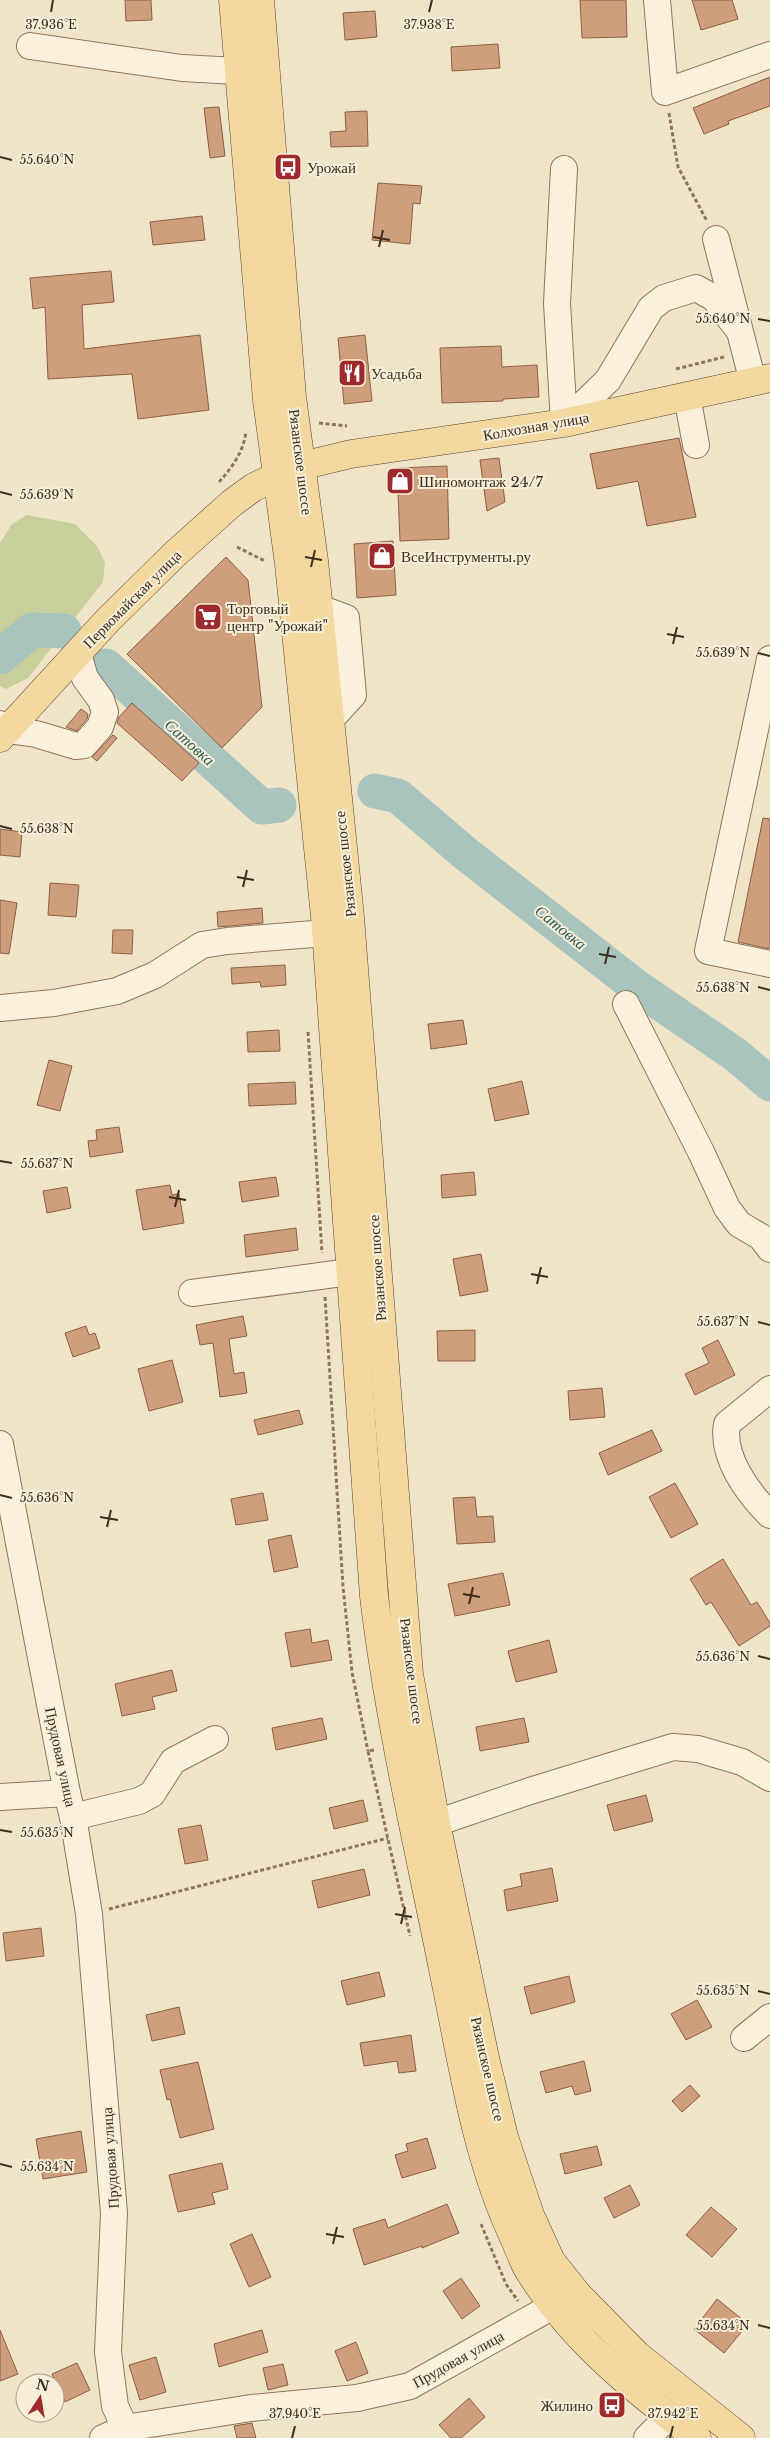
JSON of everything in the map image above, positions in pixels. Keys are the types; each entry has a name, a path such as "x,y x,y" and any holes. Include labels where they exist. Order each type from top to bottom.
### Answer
{"main road":[{"name":"Рязанское шоссе","path":"233,0 237,71 267,400 289,471 319,608 350,917 409,1674 436,1823 485,2058 504,2137 530,2215 551,2261 578,2294 637,2354 741,2438"},
{"name":"Рязанское шоссе","path":"260,0 292,397 289,471 308,732 326,933 374,1596 388,1697 459,2048 484,2158 506,2221 530,2272 552,2306 613,2372 697,2438"},
{"name":"Колхозная улица","path":"289,471 351,454 564,423 761,380"},
{"name":"Первомайская улица","path":"3,730 78,654 108,620 175,554 232,503 254,487 289,471"}],"street":[{"path":"657,0 665,92 770,55"},
{"path":"30,46 182,68 237,71"},
{"path":"564,169 557,303 564,423"},
{"path":"716,239 738,329 761,380"},
{"path":"564,423 608,380 651,308 664,298 696,288 714,298 738,329"},
{"path":"688,396 696,445"},
{"path":"3,730 36,734 76,746 84,745 100,727 105,712 101,700 85,678 78,654"},
{"path":"770,659 708,951 770,964"},
{"path":"0,1008 54,1003 117,992 155,975 202,945 227,941 326,933"},
{"path":"626,1004 701,1152 727,1208 739,1224 761,1237 770,1249"},
{"path":"192,1293 323,1274 350,1272"},
{"path":"770,1389 727,1424 724,1439 738,1473 757,1502 770,1515"},
{"name":"Прудовая улица","path":"0,1444 70,1805 89,1914 114,2213 108,2352 115,2406 114,2433 251,2408 357,2398 410,2386 552,2306"},
{"path":"0,1797 70,1805 139,1801 152,1794 173,1760 215,1739"},
{"path":"436,1823 530,1791 673,1748 698,1749 742,1762 768,1774"},
{"path":"744,2038 770,2017"},
{"path":"647,2438 669,2416"}],"path":[{"path":"665,92 678,167 716,239"},
{"path":"676,369 724,357"},
{"path":"228,472 244,444 246,428"},
{"path":"237,547 263,559 269,567"},
{"path":"308,1030 343,1587 352,1672 368,1751"},
{"path":"89,1914 388,1838"}],"green space":[{"path":"27,515 75,524 97,546 105,563 103,582 28,678 6,689 0,686 0,543 12,524"}],"building":[{"path":"125,0 151,0 152,20 126,21"},
{"path":"580,0 626,0 627,37 582,38"},
{"path":"692,0 732,0 738,19 701,30"},
{"path":"375,11 377,37 345,40 343,13"},
{"path":"498,44 500,68 452,71 451,47"},
{"path":"770,77 770,106 728,121 729,124 704,134 693,108"},
{"path":"219,107 225,156 210,158 204,108"},
{"path":"367,111 368,146 331,147 330,132 346,131 345,112"},
{"path":"378,183 422,186 420,204 413,203 410,244 372,240"},
{"path":"202,216 205,240 153,245 150,222"},
{"path":"111,271 114,302 82,305 84,349 200,335 209,410 138,419 132,374 48,379 45,307 33,309 30,278"},
{"path":"365,335 372,401 344,404 338,338"},
{"path":"501,346 502,367 537,365 539,397 503,399 503,401 442,403 440,348"},
{"path":"679,438 696,517 647,526 638,481 597,489 590,454"},
{"path":"499,458 505,502 487,511 480,460"},
{"path":"447,466 449,539 400,541 397,468"},
{"path":"393,541 396,595 357,598 354,544"},
{"name":"Торговый центр \"Урожай\"","path":"226,557 248,580 262,707 222,748 127,654"},
{"path":"132,703 199,763 182,781 117,723 119,717"},
{"path":"81,709 88,714 87,719 77,731 66,727"},
{"path":"113,735 117,738 97,761 92,757"},
{"path":"763,818 770,819 770,949 738,942"},
{"path":"0,829 22,832 20,857 0,855"},
{"path":"50,883 79,885 76,917 48,915"},
{"path":"0,900 17,903 9,954 0,953"},
{"path":"262,908 263,923 218,927 217,912"},
{"path":"113,930 133,930 132,954 112,953"},
{"path":"285,965 286,985 261,987 260,982 232,984 231,968"},
{"path":"463,1020 467,1044 431,1049 428,1024"},
{"path":"279,1030 280,1051 248,1052 247,1032"},
{"path":"49,1060 72,1066 60,1111 37,1105"},
{"path":"522,1081 529,1114 495,1121 488,1089"},
{"path":"295,1082 296,1104 249,1106 248,1084"},
{"path":"119,1127 123,1152 90,1157 88,1141 97,1140 96,1130"},
{"path":"474,1172 476,1195 442,1198 441,1175"},
{"path":"276,1177 279,1196 242,1202 239,1182"},
{"path":"170,1185 172,1195 179,1194 184,1223 143,1230 136,1190"},
{"path":"67,1187 71,1208 47,1213 43,1191"},
{"path":"296,1228 298,1250 246,1257 244,1235"},
{"path":"481,1254 488,1291 460,1296 453,1259"},
{"path":"243,1316 247,1336 229,1339 234,1374 244,1372 247,1393 220,1397 213,1343 200,1345 196,1325"},
{"path":"86,1326 89,1335 95,1333 100,1348 73,1357 65,1333"},
{"path":"475,1330 475,1361 438,1361 437,1331"},
{"path":"718,1340 735,1375 695,1395 685,1374 709,1363 702,1348"},
{"path":"172,1360 183,1402 149,1411 138,1369"},
{"path":"602,1388 605,1417 570,1420 568,1391"},
{"path":"299,1410 303,1424 258,1435 254,1420"},
{"path":"652,1430 662,1451 608,1475 599,1453"},
{"path":"675,1483 698,1524 671,1538 649,1497"},
{"path":"263,1493 268,1520 236,1525 231,1499"},
{"path":"475,1497 477,1517 493,1516 495,1542 457,1544 453,1498"},
{"path":"291,1535 298,1567 274,1572 268,1540"},
{"path":"723,1559 751,1605 757,1602 770,1623 770,1626 739,1646 711,1602 706,1605 690,1579"},
{"path":"503,1573 510,1605 455,1616 448,1584"},
{"path":"310,1629 312,1643 328,1640 332,1660 291,1667 285,1633"},
{"path":"549,1640 557,1672 516,1682 508,1651"},
{"path":"172,1670 177,1691 152,1697 155,1709 122,1716 115,1684"},
{"path":"322,1718 327,1739 276,1750 272,1728"},
{"path":"524,1718 529,1742 480,1751 476,1727"},
{"path":"646,1795 653,1821 614,1831 607,1805"},
{"path":"363,1800 368,1821 334,1829 329,1808"},
{"path":"201,1825 208,1860 185,1864 178,1829"},
{"path":"552,1868 558,1901 507,1911 504,1890 522,1886 520,1874"},
{"path":"364,1869 370,1895 318,1908 312,1881"},
{"path":"41,1928 44,1956 6,1961 3,1933"},
{"path":"379,1972 385,1996 347,2005 341,1981"},
{"path":"569,1976 575,2002 531,2014 524,1987"},
{"path":"697,2000 712,2027 686,2040 671,2014"},
{"path":"179,2007 185,2034 152,2041 146,2015"},
{"path":"411,2035 416,2071 399,2073 397,2061 364,2066 360,2043"},
{"path":"584,2061 591,2091 575,2095 572,2086 546,2093 540,2072"},
{"path":"198,2062 214,2129 180,2138 170,2099 167,2100 160,2070"},
{"path":"690,2085 700,2096 682,2112 672,2101"},
{"path":"81,2131 87,2172 43,2179 36,2139"},
{"path":"427,2138 436,2168 402,2178 395,2155 408,2151 406,2144"},
{"path":"597,2146 602,2165 565,2174 560,2154"},
{"path":"222,2163 228,2189 212,2193 215,2204 178,2212 169,2175"},
{"path":"630,2185 640,2205 614,2218 604,2198"},
{"path":"447,2204 459,2233 422,2248 422,2246 364,2265 353,2229 385,2219 388,2228"},
{"path":"711,2207 737,2229 712,2257 686,2235"},
{"path":"252,2234 271,2277 249,2287 230,2244"},
{"path":"461,2278 480,2306 462,2319 443,2291"},
{"path":"717,2299 748,2324 724,2353 694,2329"},
{"path":"0,2330 18,2373 0,2381"},
{"path":"262,2330 268,2352 219,2367 214,2344"},
{"path":"356,2342 368,2373 347,2381 335,2351"},
{"path":"156,2357 166,2392 140,2400 129,2365"},
{"path":"77,2363 90,2390 65,2402 65,2373 54,2373"},
{"path":"283,2364 288,2385 268,2390 263,2368"},
{"path":"469,2398 485,2417 461,2438 451,2438 439,2425"},
{"path":"252,2423 256,2438 237,2438 234,2426"}],"waterway":[{"name":"Сатовка","path":"0,657 32,630 64,631"},
{"name":"Сатовка","path":"106,666 262,807 279,805"},
{"name":"Сатовка","path":"375,791 398,796 466,854 638,988 736,1055 770,1084"}],"place":[{"name":"Урожай","path":"288,167"},
{"name":"Усадьба","path":"352,373"},
{"name":"Шиномонтаж 24/7","path":"400,481"},
{"name":"ВсеИнструменты.ру","path":"382,556"},
{"name":"Торговый центр \"Урожай\"","path":"208,617"},
{"name":"Жилино","path":"612,2405"}]}
